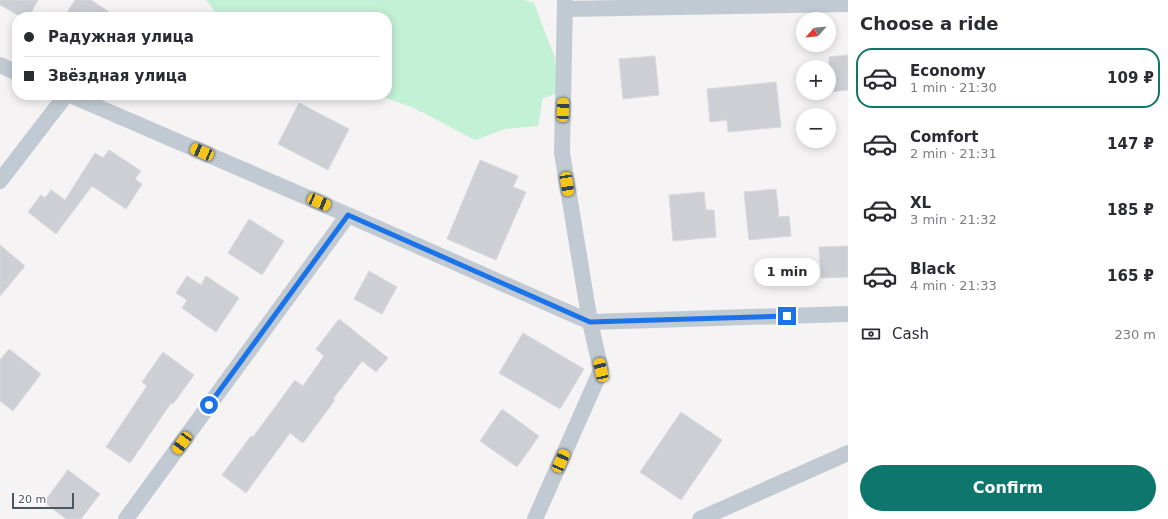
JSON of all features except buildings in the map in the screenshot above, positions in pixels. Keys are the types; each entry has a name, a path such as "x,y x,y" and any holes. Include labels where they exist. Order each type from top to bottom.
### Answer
{"street":[{"path":"535,519 601,370 590,322 562,153 565,4 848,4"},
{"path":"0,65 12,70"},
{"path":"0,181 62,100"},
{"path":"82,100 348,215 590,322 848,314"},
{"path":"126,519 348,215"},
{"path":"700,519 848,453"}],"green space":[{"path":"206,0 524,0 534,3 555,58 558,93 543,98 538,126 505,129 475,140 414,108 392,100 392,12 215,12"}],"route":[{"path":"209,405 348,215 590,322 787,316"}]}
